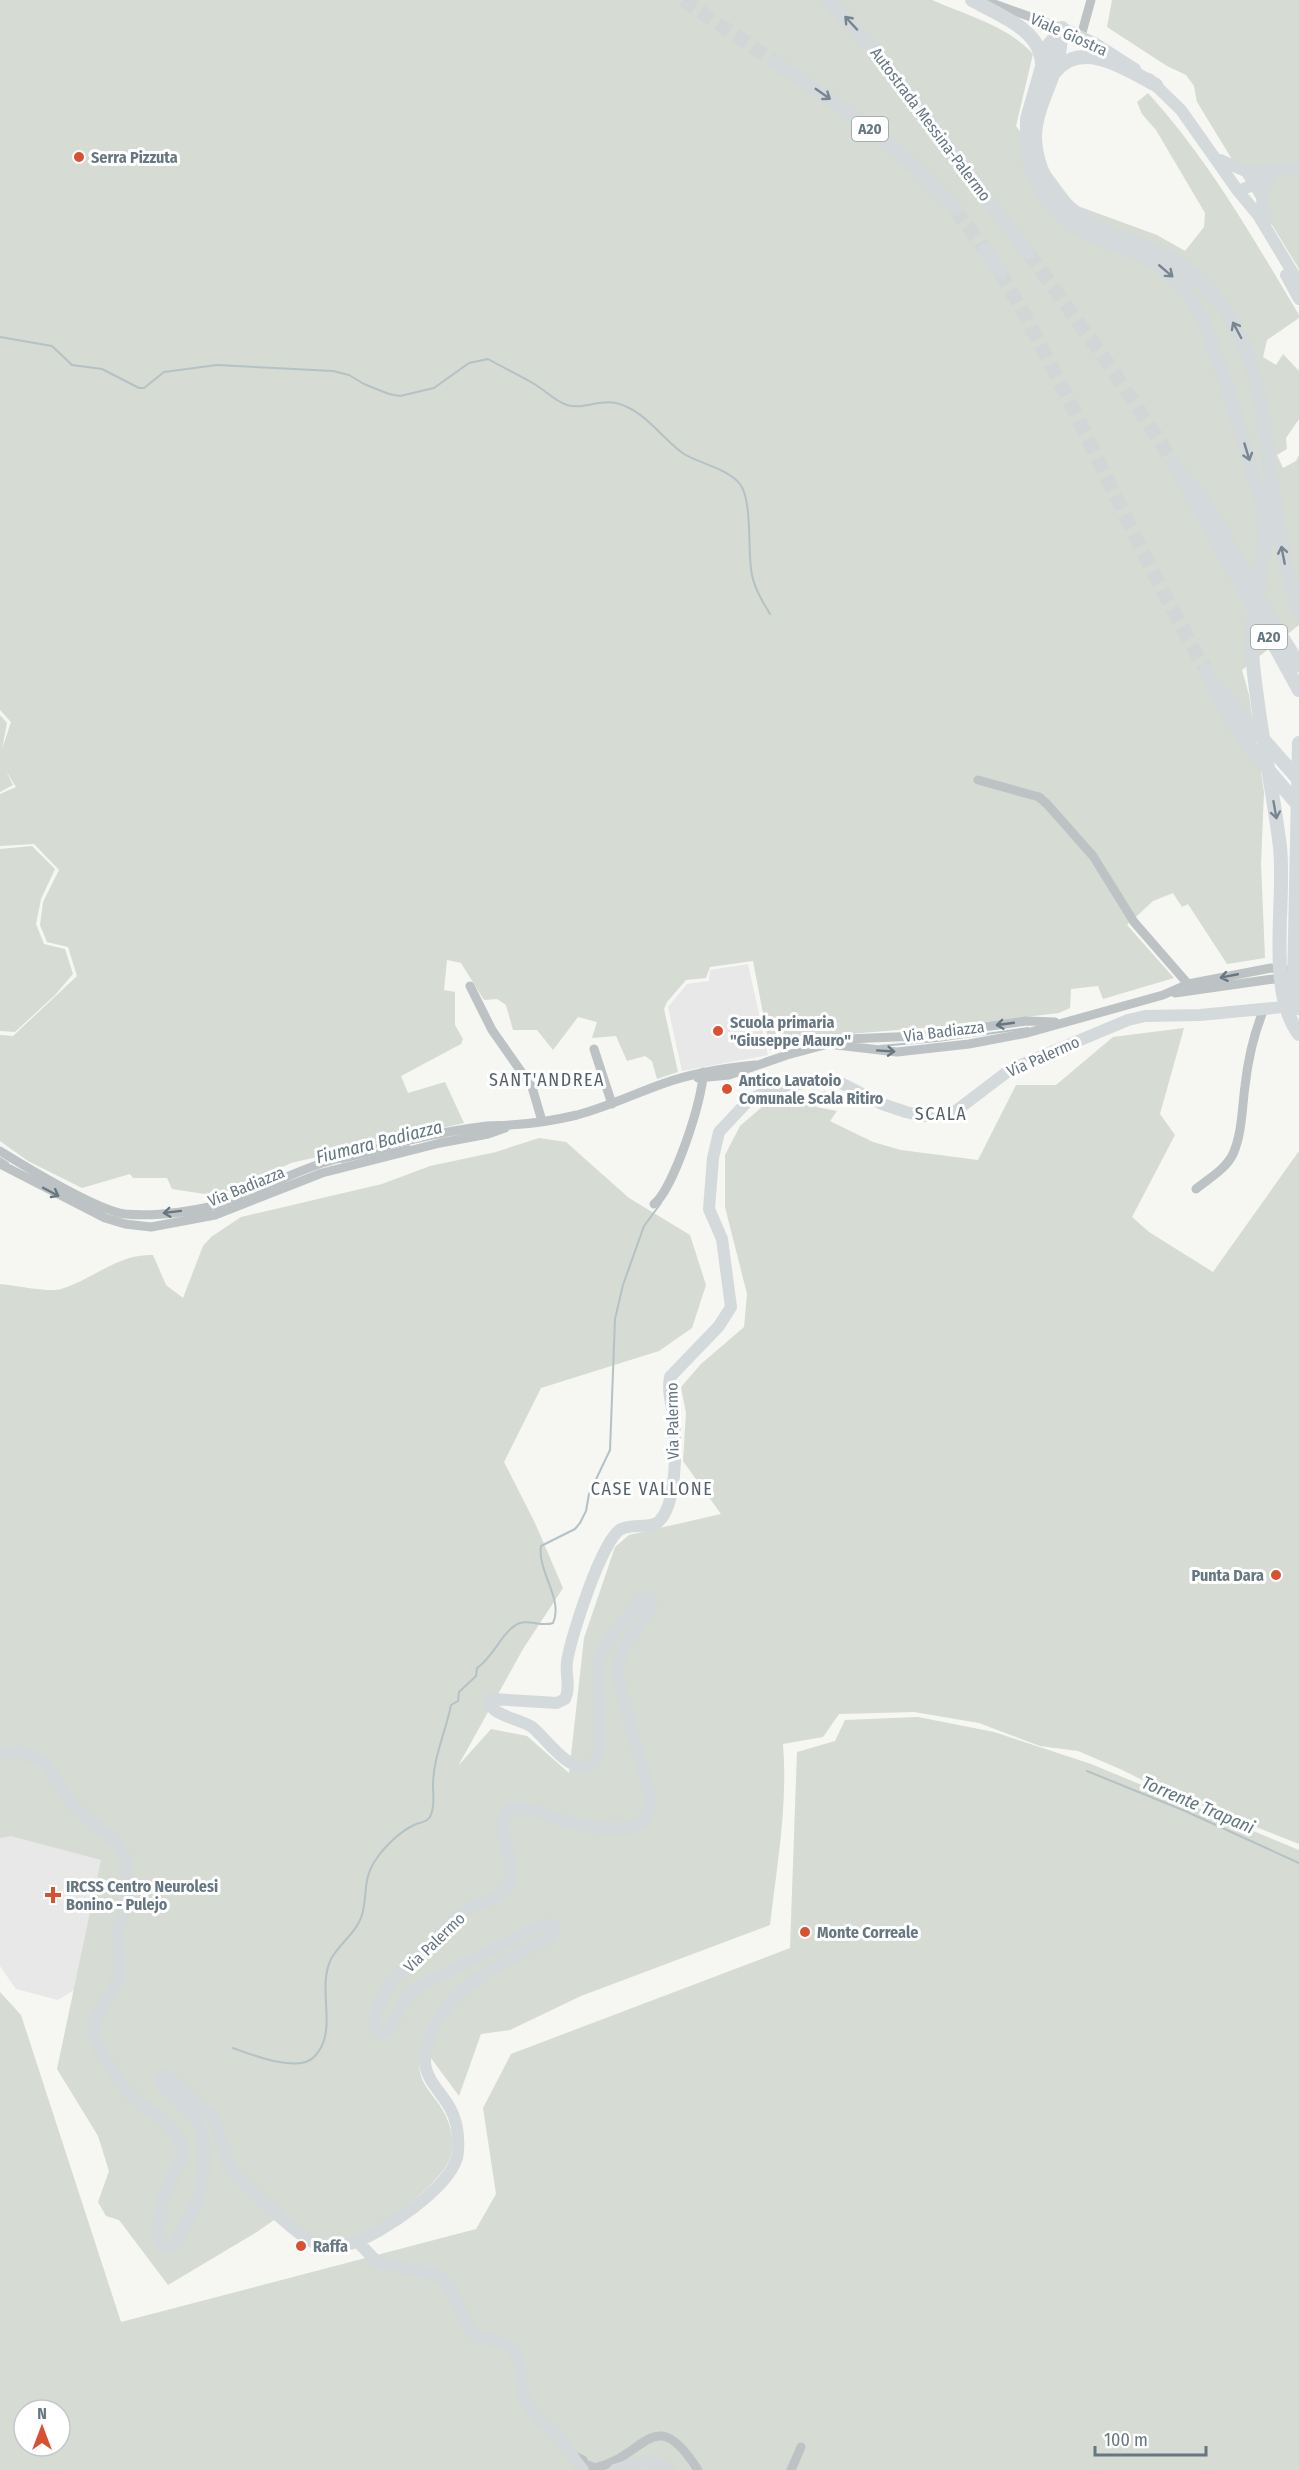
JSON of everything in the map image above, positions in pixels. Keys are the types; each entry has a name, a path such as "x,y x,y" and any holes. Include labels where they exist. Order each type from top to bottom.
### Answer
{"highway":[{"name":"Autostrada Messina-Palermo","path":"828,0 858,31 898,80 1028,253"},
{"path":"972,0 1034,39 1041,52 1047,74"},
{"path":"1062,28 1058,59 1047,74 1026,128 1031,170 1042,192 1067,220 1088,234 1158,252 1185,269 1216,298 1240,336 1259,384 1282,552 1299,611"},
{"path":"1047,74 1067,60 1086,56 1127,70 1156,85"},
{"name":"Autostrada Messina-Palermo","path":"775,62 846,111 894,148 929,180 955,209"},
{"path":"1116,241 1153,261 1184,288 1204,320 1230,396 1262,503 1265,544 1253,622 1253,670 1280,849 1282,992 1290,1020 1299,1034"},
{"path":"985,250 1000,272"},
{"name":"A20","path":"1176,467 1214,527 1225,559 1299,690"},
{"path":"1214,527 1299,665"},
{"path":"1206,670 1230,720 1299,806"},
{"path":"1217,692 1299,780"},
{"path":"1296,1007 1294,985 1299,743"}],"main road":[{"name":"Viale Giostra","path":"1062,28 1112,53 1156,85 1181,110 1238,191 1258,215 1299,283"},
{"path":"1215,157 1241,171 1264,176"},
{"path":"1238,191 1264,176 1299,169"},
{"path":"1264,176 1261,198 1266,220 1279,250"},
{"name":"Viale Giostra","path":"1238,191 1250,218 1299,299"},
{"name":"Via Palermo","path":"0,1755 20,1752 44,1762 75,1808 116,1842 126,1857 130,1894 127,1910 118,1930 119,1974 112,1993 96,2018 93,2033 100,2051 128,2093 170,2126 181,2142 181,2159 165,2191 160,2208 159,2236 163,2247 171,2248 176,2242 200,2194 204,2177 202,2131 191,2113 162,2085 161,2077 167,2074 214,2119 227,2160 233,2171 297,2232 311,2241 325,2245 342,2245 357,2241 387,2226 414,2207 446,2178 456,2162 458,2142 455,2120 425,2064 429,2040 442,2012 453,1999 479,1979 555,1933 553,1925 543,1924 416,1988 405,1998 387,2033 381,2034 375,2030 377,2013 393,1981 459,1915 503,1893 508,1888 511,1874 503,1827 505,1814 512,1808 520,1808 575,1824 624,1828 641,1824 650,1811 650,1795 620,1688 617,1668 621,1652 651,1606 649,1599 643,1598 637,1604 610,1638 599,1659 597,1676 600,1748 598,1757 590,1765 574,1766 530,1726 495,1712 489,1702 494,1699 557,1703 566,1699 568,1657 586,1596 609,1541 622,1529 657,1523 667,1510 671,1494 675,1447 670,1377 719,1326 732,1304 722,1239 709,1206 717,1137 740,1109 758,1095 798,1083 833,1081 882,1104 906,1112 923,1116 942,1116 957,1110 1011,1069 1128,1020 1141,1017 1296,1007"},
{"path":"357,2241 378,2263 431,2273 442,2278 471,2332 513,2351 518,2360 526,2402 536,2416 563,2442 583,2470"},
{"path":"615,2470 644,2462 658,2464 669,2470"}],"street":[{"name":"Viale Giostra","path":"983,0 1062,28"},
{"path":"1081,36 1092,0"},
{"path":"978,780 1039,797 1047,804 1094,856 1134,922 1188,984"},
{"name":"Via Badiazza","path":"1163,995 1188,984 1271,968 1286,976"},
{"path":"1286,976 1296,1007"},
{"name":"Via Badiazza","path":"828,1044 897,1052 969,1044 1027,1033 1163,995 1286,976"},
{"path":"470,986 492,1030 532,1087 542,1120"},
{"path":"1136,1002 1141,1017"},
{"path":"1122,1006 1128,1020"},
{"path":"1196,1189 1222,1169 1232,1156 1237,1142 1260,1010"},
{"name":"Via Badiazza","path":"0,1151 89,1200 117,1212 155,1213 198,1208 232,1200 302,1170 333,1160 437,1134 489,1125 512,1125 576,1115 612,1104 661,1084 755,1065 847,1039 919,1036 1026,1022 1063,1022"},
{"path":"594,1049 612,1104"},
{"path":"654,1204 665,1193 694,1119 703,1075"},
{"name":"Via Badiazza","path":"0,1164 85,1210 114,1222 151,1227 201,1219 321,1173 440,1143 488,1134 512,1125"},
{"path":"198,1208 201,1219"},
{"path":"571,2454 583,2460 585,2464 596,2468 646,2439 664,2436 672,2438 681,2445 698,2470"},
{"path":"791,2470 801,2447"}],"shaded area":[{"path":"0,0 932,0 999,29 1023,44 1033,54 1016,126 1075,205 1157,235 1185,251 1204,227 1205,213 1156,130 1142,114 1137,102 1148,93 1210,172 1299,315 1299,318 1267,340 1263,357 1276,365 1283,354 1299,371 1299,419 1286,438 1287,449 1277,455 1283,468 1296,461 1299,455 1299,625 1242,670 1249,695 1264,792 1261,864 1265,958 1227,964 1188,904 1182,907 1173,893 1153,901 1127,925 1174,978 1103,999 1098,986 1071,989 1070,1008 1059,1013 958,1025 849,1034 770,1050 753,961 710,967 706,978 686,980 667,1002 664,1009 678,1072 657,1079 652,1061 645,1056 627,1061 616,1036 592,1038 597,1022 578,1017 553,1050 537,1030 513,1030 506,1005 497,999 484,1000 461,963 447,960 444,990 455,992 455,1025 463,1039 461,1044 401,1076 408,1093 445,1082 464,1123 291,1163 218,1196 172,1189 167,1178 133,1178 130,1174 82,1188 28,1161 0,1141 0,1035 13,1036 77,976 68,947 47,942 40,925 43,902 59,870 34,844 0,846 0,794 16,787 6,771 13,785 0,792 0,715 7,723 2,749 11,722 0,710"},
{"path":"1112,0 1299,0 1299,269 1197,102 1194,86 1186,75 1167,66 1107,27"},
{"path":"32,846 55,869 41,899 36,924 44,944 65,949 73,974 55,995 15,1032 0,1031 0,849"},
{"name":"Scuola primaria \"Giuseppe Mauro\"","path":"748,964 768,1055 682,1071 668,1007 687,984 709,981 710,970"},
{"path":"1184,1028 1160,1114 1175,1135 1132,1217 1149,1232 1213,1272 1299,1151 1299,1844 1161,1789 1078,1751 1040,1746 979,1723 914,1712 839,1714 823,1737 783,1744 783,1812 770,1925 581,1996 510,2030 481,2034 459,2096 422,2046 419,2060 420,2071 427,2088 439,2104 449,2124 452,2145 448,2162 439,2176 425,2190 374,2229 346,2241 311,2236 284,2213 257,2232 168,2285 119,2220 106,2216 98,2202 109,2171 98,2136 57,2069 101,1860 11,1836 0,1838 0,1284 56,1290 72,1285 129,1258 153,1255 166,1285 183,1298 203,1246 211,1237 241,1217 382,1184 430,1166 496,1152 539,1138 566,1142 629,1198 690,1235 706,1285 692,1328 659,1351 541,1388 504,1462 535,1523 563,1588 523,1649 458,1766 491,1729 527,1736 569,1773 584,1638 615,1547 629,1535 721,1514 683,1461 686,1413 681,1387 701,1364 744,1327 747,1294 725,1207 725,1155 740,1126 763,1106 826,1091 816,1107 837,1111 830,1121 873,1142 901,1150 978,1160 1016,1085 1056,1085 1113,1037"},
{"path":"918,1717 994,1732 1091,1764 1299,1850 1299,2470 0,2470 0,1992 21,2015 121,2322 476,2229 496,2194 483,2108 511,2054 790,1948 797,1752 835,1741 845,1720"},
{"name":"IRCSS Centro Neurolesi Bonino - Pulejo","path":"0,1820 112,1856 82,1985 58,2000 16,1989 0,1966"}],"waterway":[{"path":"0,337 52,346 72,365 102,369 139,388 144,388 164,372 217,365 333,371 349,375 389,394 400,396 434,388 469,363 488,359 567,405 616,403 636,412 684,454 722,471 740,484 744,491 748,512 752,575 770,614"},
{"name":"Fiumara Badiazza","path":"880,1046 937,1041 1028,1028"},
{"name":"Fiumara Badiazza","path":"342,1162 409,1146"},
{"name":"Fiumara Badiazza","path":"0,1158 8,1163"},
{"path":"233,2048 287,2063 308,2061 315,2056 326,2034 327,1971 331,1959 360,1921 367,1879 372,1865 394,1839 409,1828 427,1820 432,1813 435,1765 451,1705 458,1701 459,1692 476,1676 477,1668 514,1626 524,1622 553,1623 555,1605 543,1565 541,1546 575,1529 580,1523 586,1511 589,1494 610,1450 615,1319 623,1285 644,1226 661,1203"},
{"name":"Torrente Trapani","path":"1087,1771 1185,1811 1299,1863"}],"tunnel":[{"path":"683,0 775,62"},
{"path":"955,209 985,250"},
{"path":"1028,253 1105,359 1174,463"},
{"path":"1000,272 1054,370 1153,572 1206,670"}],"place":[{"name":"Serra Pizzuta","path":"79,157"},
{"name":"Scuola primaria \"Giuseppe Mauro\"","path":"718,1031"},
{"name":"Antico Lavatoio Comunale Scala Ritiro","path":"727,1089"},
{"name":"Punta Dara","path":"1276,1575"},
{"name":"IRCSS Centro Neurolesi Bonino - Pulejo","path":"53,1895"},
{"name":"Monte Correale","path":"805,1932"},
{"name":"Raffa","path":"301,2246"}],"district":[{"name":"SANT'ANDREA","path":"547,1080"},
{"name":"SCALA","path":"941,1114"},
{"name":"CASE VALLONE","path":"652,1489"}]}
